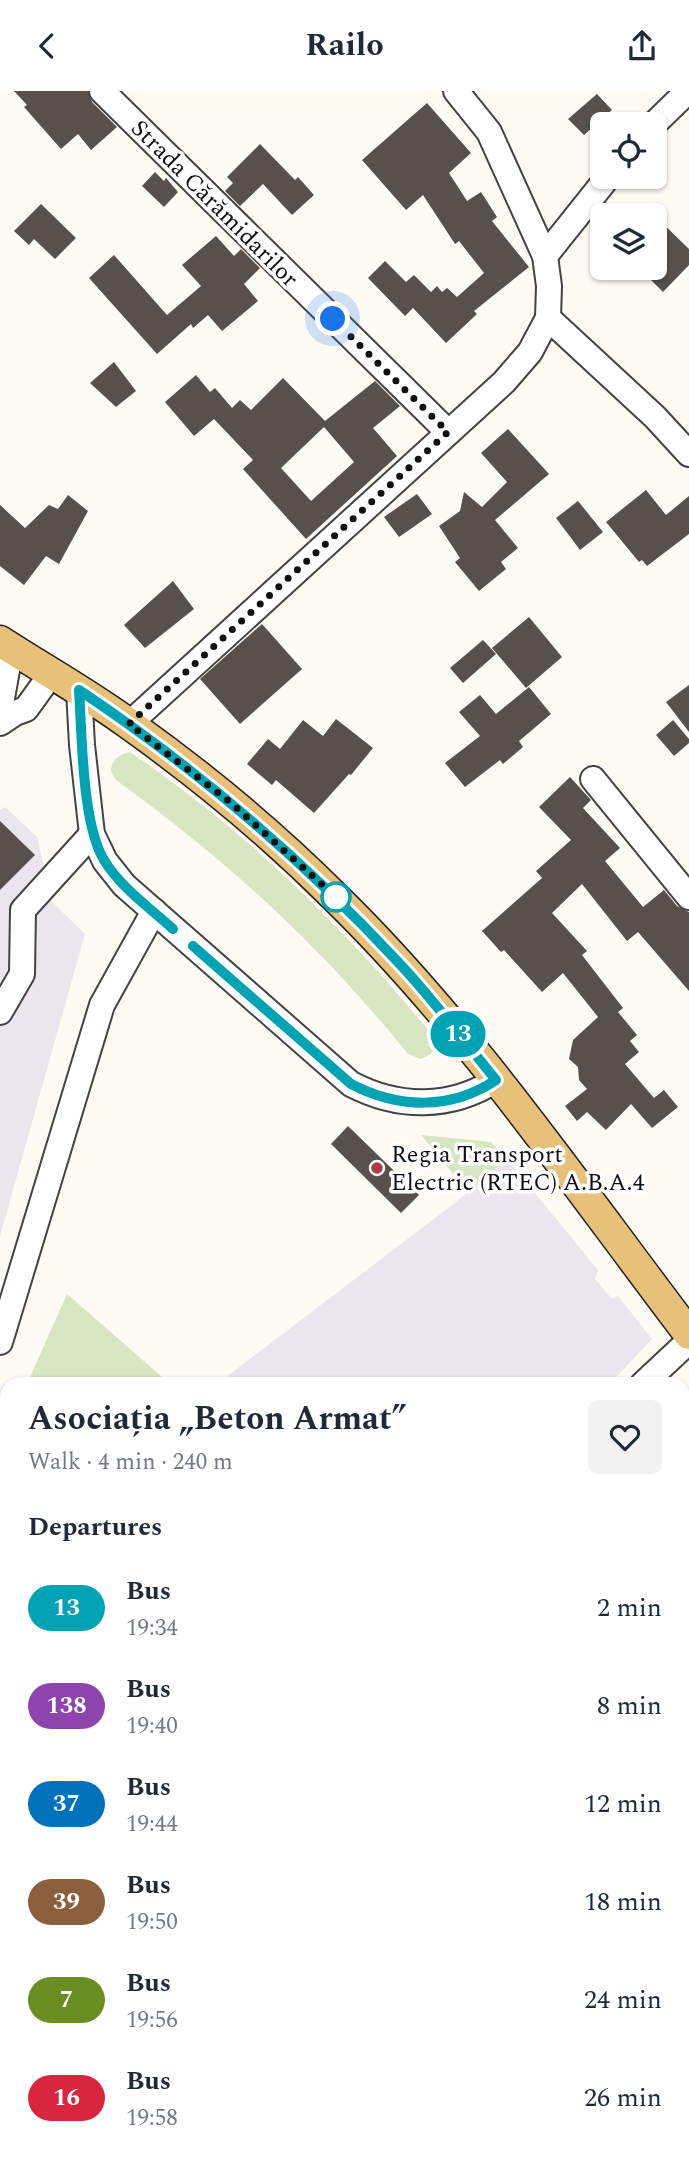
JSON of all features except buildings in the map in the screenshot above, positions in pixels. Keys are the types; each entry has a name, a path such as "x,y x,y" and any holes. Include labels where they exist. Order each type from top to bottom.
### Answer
{"main road":[{"path":"5,644 129,724 230,802 335,897 400,964 496,1080 689,1334"}],"street":[{"name":"Strada Cărămidarilor","path":"102,91 448,432"},
{"path":"129,724 504,382 530,352 548,319 549,286 545,256 489,132 456,91"},
{"path":"666,112 688,91"},
{"path":"545,256 598,189"},
{"path":"548,319 655,417 689,454"},
{"path":"0,709 5,644"},
{"path":"0,723 26,709 52,673"},
{"path":"79,690 92,834 105,861 124,885 351,1084 370,1093 402,1101 430,1102 454,1100 476,1093 496,1080"},
{"path":"593,779 689,897"},
{"path":"0,1012 22,974 23,910 92,834"},
{"path":"0,1342 102,1005 154,911"},
{"path":"651,1377 689,1342"}],"shaded area":[{"path":"5,807 37,837 52,902 85,934 0,1236 0,810"},
{"path":"507,1159 598,1270 595,1279 612,1299 618,1296 652,1339 617,1377 226,1377 456,1202"}],"green space":[{"path":"130,752 173,782 254,848 329,920 365,957 433,1036 435,1045 431,1054 421,1059 408,1054 341,977 271,907 197,842 116,780 111,771 114,761"},
{"path":"421,1135 491,1142 507,1159 468,1192"},
{"path":"67,1294 162,1377 30,1377"}],"bus line":[{"name":"13","path":"173,929 124,885 105,861 92,834 79,690 129,724 230,802 335,897 400,964 496,1080 476,1093 454,1100 402,1101 370,1093 351,1084 193,946"}],"place":[{"name":"Regia Transport Electric (RTEC) A.B.A.4","path":"377,1168"}],"route":[{"path":"333,319 448,432 129,724 230,802 336,897"}]}
